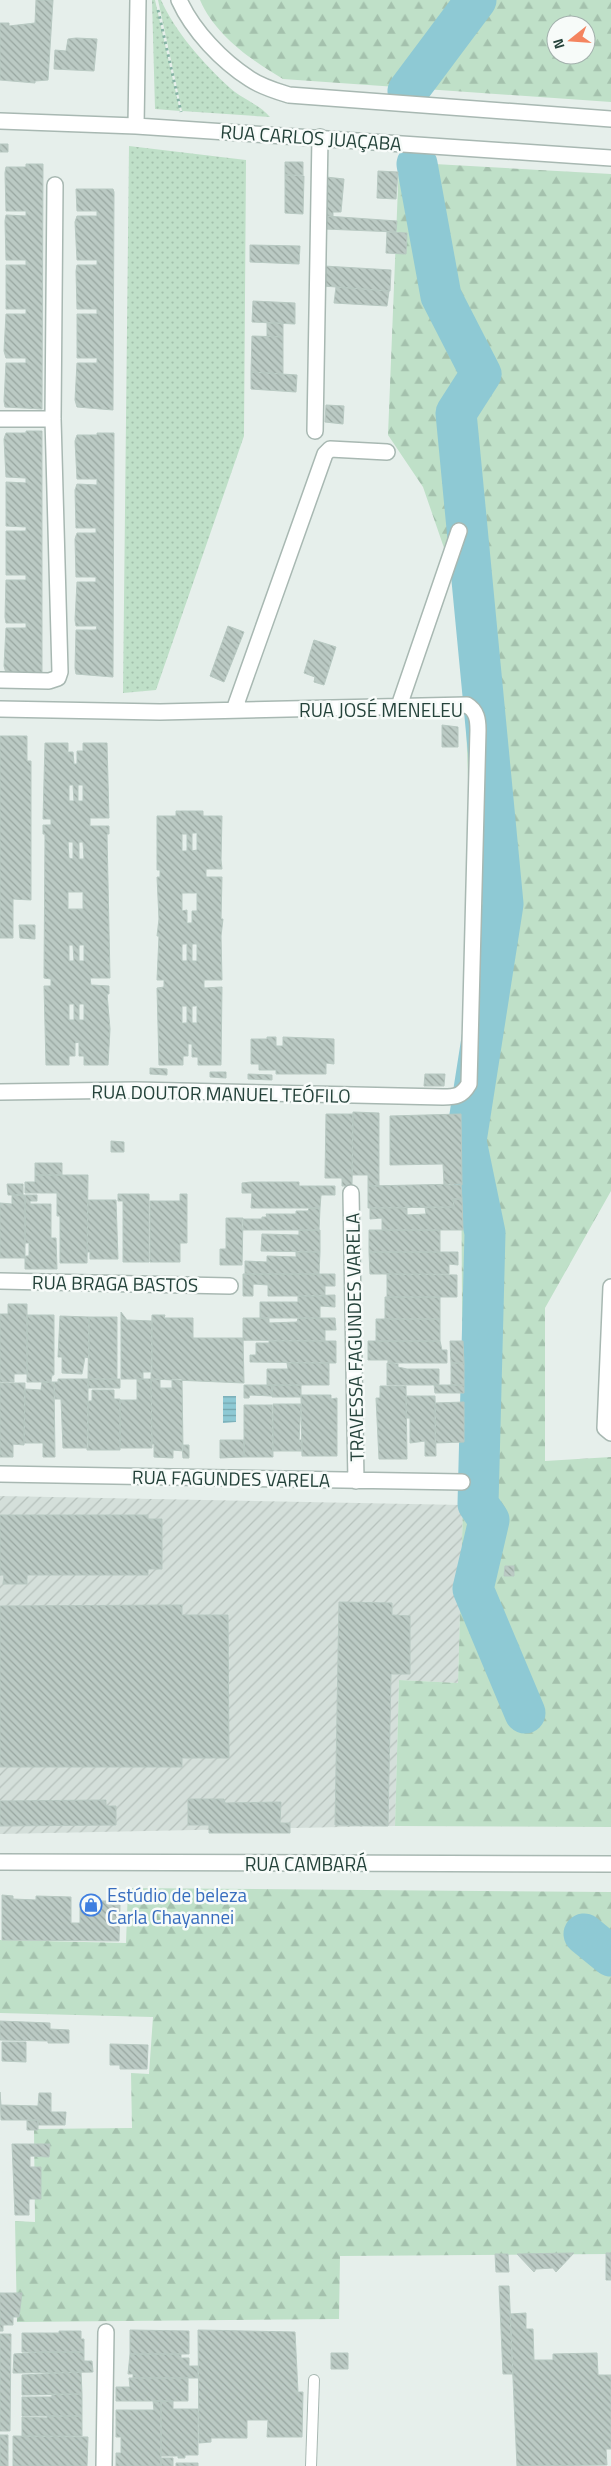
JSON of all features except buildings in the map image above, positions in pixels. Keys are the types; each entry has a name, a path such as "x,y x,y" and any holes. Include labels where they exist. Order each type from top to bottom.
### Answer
{"street":[{"path":"136,126 138,0"},
{"path":"179,0 196,29 241,73 266,88 289,95 611,119"},
{"name":"RUA CARLOS JUAÇABA","path":"0,122 136,126 611,158"},
{"path":"315,431 320,137"},
{"path":"0,680 49,681 58,678 60,672 53,419 55,186"},
{"path":"0,419 53,419"},
{"path":"234,710 325,454 330,449 387,452"},
{"path":"399,706 459,531"},
{"name":"RUA JOSÉ MENELEU","path":"0,709 160,712 399,706 467,706 473,709 478,718 469,1084 464,1093 456,1097 443,1097"},
{"name":"RUA DOUTOR MANUEL TEÓFILO","path":"0,1092 136,1090 443,1097"},
{"name":"TRAVESSA FAGUNDES VARELA","path":"351,1193 356,1481"},
{"name":"RUA BRAGA BASTOS","path":"0,1281 230,1286"},
{"path":"611,1288 605,1428 611,1433"},
{"name":"RUA FAGUNDES VARELA","path":"0,1474 462,1482"},
{"name":"RUA CAMBARÁ","path":"0,1862 611,1864"},
{"path":"104,2466 106,2332"}],"lane":[{"path":"311,2466 314,2380"}],"shaded area":[{"path":"0,1496 463,1505 458,1683 399,1680 395,1826 0,1834"}],"green space":[{"path":"152,0 155,0 180,111 155,109"},
{"path":"158,0 161,0 182,36 210,68 230,88 270,117 182,111"},
{"path":"200,0 611,0 611,102 283,79 235,46 215,24"},
{"path":"129,146 246,160 244,436 156,690 123,693"},
{"path":"399,162 611,174 611,1191 545,1308 545,1461 611,1457 611,1827 395,1826 399,1680 458,1683 463,1505 461,1109 470,841 462,600 423,487 388,435"},
{"path":"128,1888 611,1892 611,2254 340,2256 339,2319 17,2322 15,2221 35,2222 34,2129 132,2128 131,2073 149,2074 153,2017 0,2013 0,1940 126,1943"}],"water":[{"path":"223,1396 236,1396 236,1422 223,1423"}],"waterway":[{"path":"408,91 476,0"},
{"path":"417,164 441,296 481,374 456,413 503,904 466,1141 485,1233 478,1504 489,1520 473,1589 525,1713"},
{"path":"584,1934 611,1956"}],"place":[{"name":"Estúdio de beleza Carla Chayannei","path":"91,1905"}]}
